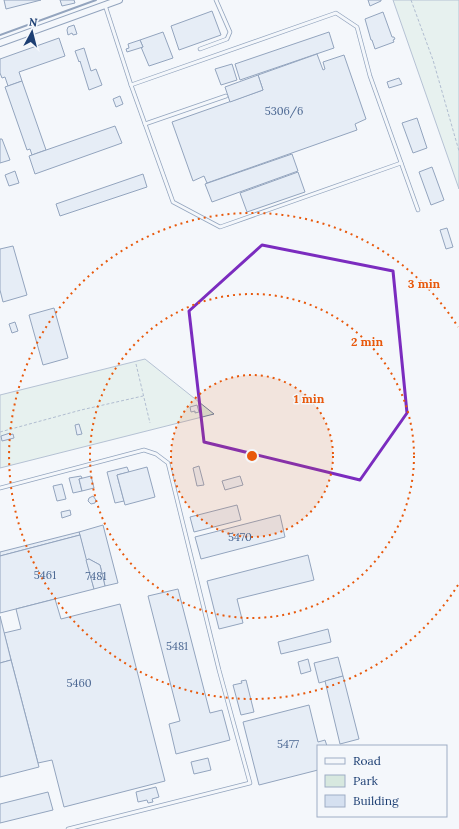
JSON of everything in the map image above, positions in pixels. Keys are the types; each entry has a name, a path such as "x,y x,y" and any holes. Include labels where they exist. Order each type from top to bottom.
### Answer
{"street":[{"path":"0,43 119,0"}],"lane":[{"path":"200,49 227,39 230,32 216,0"},
{"path":"105,5 173,202 220,226 401,163"},
{"path":"131,84 336,13 357,27 370,76 418,210"},
{"path":"145,124 226,96"},
{"path":"0,488 144,450 156,454 168,463 219,670 250,783 68,829"}],"path":[{"path":"412,0 432,60 459,151"},
{"path":"136,364 150,423"},
{"path":"0,432 81,410 143,396"}],"highlighted area":[{"path":"262,245 393,271 407,413 360,480 204,442 189,311"}],"green space":[{"path":"393,0 459,0 459,189"},
{"path":"145,359 214,414 0,468 0,395"}],"building":[{"path":"4,0 41,0 6,9"},
{"path":"60,0 74,0 75,3 62,6"},
{"path":"368,0 381,0 381,1 370,6"},
{"path":"212,11 221,35 179,50 171,26"},
{"path":"383,12 392,37 395,39 393,40 394,42 375,49 365,19"},
{"path":"74,25 77,34 73,35 72,33 68,35 68,27"},
{"path":"163,32 173,58 149,66 141,47 143,47 140,40"},
{"path":"329,32 334,48 240,80 235,64"},
{"path":"59,38 65,56 19,72 22,81 8,86 5,77 2,78 0,73 0,59"},
{"path":"140,40 143,47 127,52 126,49 129,48 128,44"},
{"path":"84,48 91,71 96,69 102,85 89,90 80,61 79,62 75,51"},
{"path":"317,54 323,70 325,69 323,62 344,55 366,119 355,124 357,130 207,183 204,176 193,181 172,122 263,90 258,75"},
{"path":"232,64 237,80 221,85 215,69"},
{"path":"258,75 263,90 230,102 225,87"},
{"path":"399,78 402,84 389,88 387,82"},
{"path":"22,81 46,150 32,155 30,149 27,150 5,87"},
{"path":"120,96 123,104 116,107 113,99"},
{"path":"417,118 427,148 413,153 402,123"},
{"path":"115,126 122,143 35,174 29,156"},
{"path":"0,139 2,139 10,160 0,163"},
{"path":"292,154 298,171 212,202 205,184"},
{"path":"432,167 444,200 431,205 419,172"},
{"path":"15,171 19,183 9,186 5,175"},
{"path":"298,172 305,192 247,212 240,193"},
{"path":"143,174 147,187 60,216 56,204"},
{"path":"447,228 453,247 446,249 440,230"},
{"path":"13,246 27,295 3,302 0,290 0,249"},
{"path":"54,308 68,358 43,365 29,315"},
{"path":"15,322 18,331 12,333 9,324"},
{"path":"197,405 199,412 191,412 190,407"},
{"path":"79,424 82,434 77,435 75,425"},
{"path":"10,433 10,435 13,434 14,438 2,441 1,436"},
{"path":"199,466 204,485 197,486 193,468"},
{"path":"127,467 129,472 117,475 124,501 115,503 107,472"},
{"path":"147,467 155,497 125,505 117,475"},
{"path":"81,476 82,478 79,479 82,491 73,493 69,478"},
{"path":"91,476 94,488 82,491 79,479"},
{"path":"240,476 243,485 225,490 222,481"},
{"path":"62,484 66,499 57,501 53,486"},
{"path":"93,496 96,500 95,503 91,504 88,501 89,498"},
{"path":"237,505 241,520 194,532 190,517"},
{"path":"70,510 71,515 62,518 61,512"},
{"path":"280,515 285,537 201,559 195,537"},
{"path":"103,525 118,583 105,586 100,565 89,559 86,560 79,532"},
{"path":"79,532 80,535 0,556 0,552"},
{"path":"80,535 94,589 0,613 0,556"},
{"path":"308,555 314,580 237,599 243,623 219,629 207,581"},
{"path":"89,559 100,565 105,586 94,589 86,560"},
{"path":"178,589 210,713 222,710 230,740 176,754 169,724 180,721 148,596"},
{"path":"55,599 61,619 120,604 165,781 64,807 52,760 38,763 4,633 21,629 16,609"},
{"path":"0,616 11,660 0,663"},
{"path":"328,629 331,642 281,654 278,642"},
{"path":"338,657 343,676 319,683 314,663"},
{"path":"308,659 311,671 301,674 298,662"},
{"path":"11,660 39,767 0,777 0,663"},
{"path":"343,676 359,739 340,744 325,681"},
{"path":"246,680 254,712 241,715 233,685 242,683 241,681"},
{"path":"309,705 318,742 325,740 327,745 317,745 317,770 259,785 243,722"},
{"path":"208,758 211,770 194,774 191,762"},
{"path":"156,787 159,797 152,799 153,802 148,803 147,800 138,802 136,792"},
{"path":"48,792 53,810 0,823 0,804"}],"wall":[{"path":"0,35 96,0"}]}
